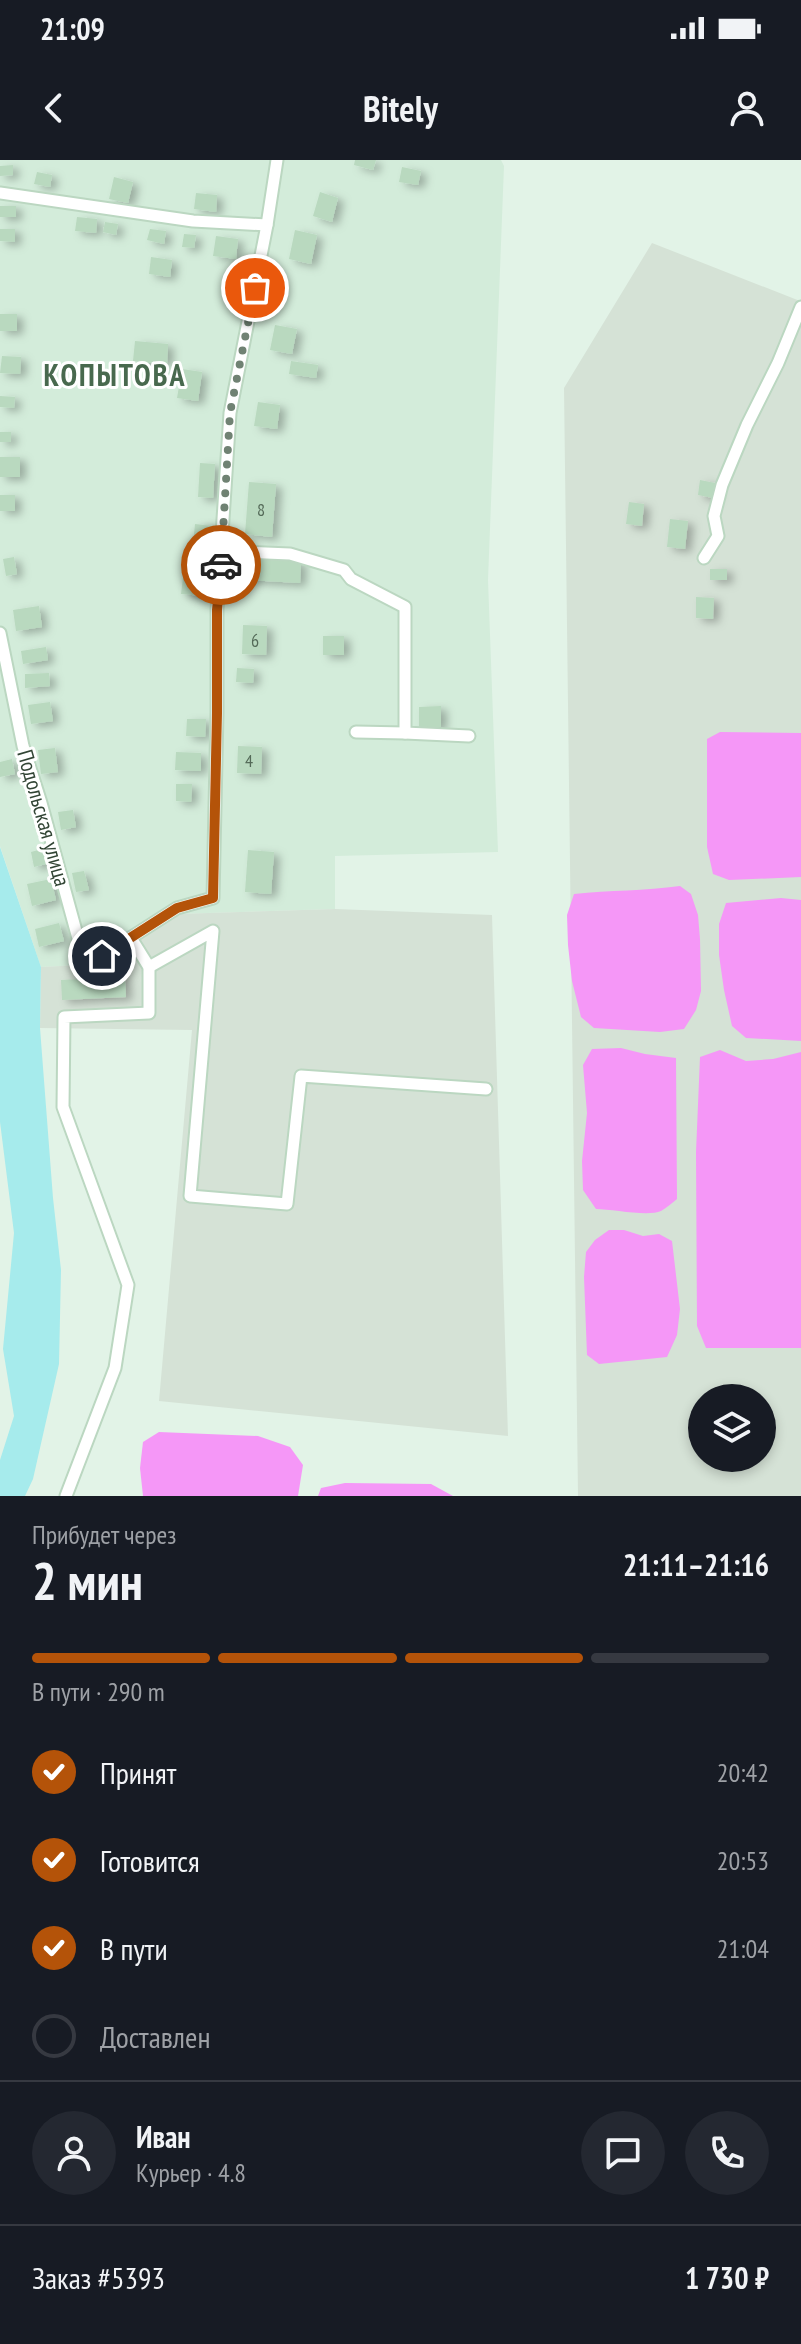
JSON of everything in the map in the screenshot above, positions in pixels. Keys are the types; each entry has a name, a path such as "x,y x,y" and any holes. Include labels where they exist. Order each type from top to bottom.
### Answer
{"street":[{"path":"277,160 230,413 222,551 290,554 344,570 351,579 405,607 405,733"},
{"path":"0,193 193,221 267,225"},
{"path":"704,558 718,536 714,516 722,485 801,307"},
{"name":"Подольская улица","path":"0,633 23,746 79,942 88,955 102,956 177,908 213,898 217,610 222,551"},
{"path":"356,732 469,736"},
{"path":"149,967 213,931 190,1196 287,1204 301,1076 486,1089"},
{"path":"66,1496 115,1368 128,1285 63,1107 64,1017 149,1013 149,967 131,938"}],"shaded area":[{"path":"0,160 501,160 504,166 488,580 498,852 335,856 335,909 177,914 100,964 41,967 0,846"},
{"path":"652,243 801,299 801,1496 578,1496 564,388"},
{"path":"720,732 801,733 801,877 729,880 713,874 707,847 707,739"},
{"path":"0,847 41,967 40,1028 61,1270 59,1364 33,1479 25,1496 0,1496 0,1460 14,1416 3,1349 14,1233 0,1122"},
{"path":"680,886 691,894 698,915 701,991 696,1010 684,1029 660,1032 594,1028 581,1017 572,981 567,915 574,894"},
{"path":"781,898 801,900 801,1041 746,1038 732,1026 719,955 719,924 726,903"},
{"path":"335,909 492,915 508,1436 159,1401 192,1030 40,1028 41,967 100,964 177,914"},
{"path":"621,1048 676,1058 677,1199 655,1213 596,1209 583,1190 582,1161 587,1113 583,1065 592,1049"},
{"path":"720,1050 746,1061 801,1052 801,1348 706,1348 697,1326 696,1152 700,1057"},
{"path":"609,1230 624,1230 643,1236 659,1234 672,1241 680,1309 677,1335 667,1357 599,1364 587,1355 586,1252 595,1240"},
{"path":"159,1432 258,1436 290,1447 303,1465 298,1496 143,1496 140,1468 143,1442"},
{"path":"345,1483 431,1484 453,1496 318,1496 321,1488"}],"building":[{"path":"355,160 376,160 373,170 354,165"},
{"path":"13,165 13,175 0,176 0,166"},
{"path":"402,167 421,171 418,185 399,182"},
{"path":"37,172 52,175 50,187 34,184"},
{"path":"114,177 133,182 128,203 109,199"},
{"path":"320,192 338,198 332,222 313,216"},
{"path":"196,193 217,195 216,212 194,209"},
{"path":"0,206 16,206 16,217 0,217"},
{"path":"77,217 97,219 96,233 75,231"},
{"path":"105,222 118,224 116,235 103,232"},
{"path":"0,229 15,229 15,242 0,241"},
{"path":"150,229 166,231 164,244 147,240"},
{"path":"295,230 317,235 311,264 289,259"},
{"path":"184,234 196,235 194,248 182,247"},
{"path":"216,236 238,239 236,259 213,256"},
{"path":"151,257 172,260 170,277 149,274"},
{"path":"0,314 17,314 17,331 0,331"},
{"path":"275,325 297,329 292,354 270,350"},
{"path":"135,341 168,344 167,364 133,361"},
{"path":"2,356 21,357 20,374 0,373"},
{"path":"291,361 318,365 316,378 289,374"},
{"path":"182,369 202,372 198,401 177,398"},
{"path":"0,396 15,397 14,408 0,407"},
{"path":"258,402 280,405 277,429 254,426"},
{"path":"0,432 11,432 11,442 0,442"},
{"path":"0,457 20,457 20,477 0,477"},
{"path":"200,463 215,464 213,498 198,497"},
{"path":"700,480 715,483 713,498 698,495"},
{"path":"249,482 276,484 272,537 245,534"},
{"path":"0,495 15,495 15,511 0,511"},
{"path":"629,502 644,504 642,526 626,524"},
{"path":"670,519 688,521 685,549 667,547"},
{"path":"195,524 212,526 210,546 193,544"},
{"path":"14,557 17,574 6,576 3,559"},
{"path":"249,558 301,561 300,583 247,580"},
{"path":"184,569 205,571 203,596 181,594"},
{"path":"710,569 727,569 727,580 710,580"},
{"path":"696,597 714,598 713,619 696,618"},
{"path":"39,606 42,627 16,631 13,610"},
{"path":"243,625 267,626 266,655 242,654"},
{"path":"323,636 344,636 344,655 323,655"},
{"path":"46,647 48,660 23,664 21,651"},
{"path":"237,668 254,669 253,683 236,682"},
{"path":"49,673 50,686 25,688 25,674"},
{"path":"50,702 53,721 31,724 28,705"},
{"path":"441,706 441,727 419,727 419,707"},
{"path":"187,719 206,719 205,737 186,736"},
{"path":"238,746 262,747 261,774 237,773"},
{"path":"55,748 58,772 41,774 38,750"},
{"path":"176,752 201,753 201,771 175,770"},
{"path":"12,759 15,774 0,777 0,762"},
{"path":"176,784 192,784 191,802 176,801"},
{"path":"73,810 76,827 61,830 58,812"},
{"path":"46,848 50,863 34,867 31,852"},
{"path":"248,850 274,852 271,894 245,892"},
{"path":"84,871 89,890 76,892 72,873"},
{"path":"51,879 56,900 32,906 27,884"},
{"path":"59,923 64,941 39,947 35,929"},
{"path":"125,977 126,997 62,1000 61,980"}],"way so far":[{"path":"221,565 230,413 255,288"}],"district":[{"name":"КОПЫТОВА","path":"115,374"}],"route":[{"path":"102,956 177,908 213,898 217,610 221,565"}]}
